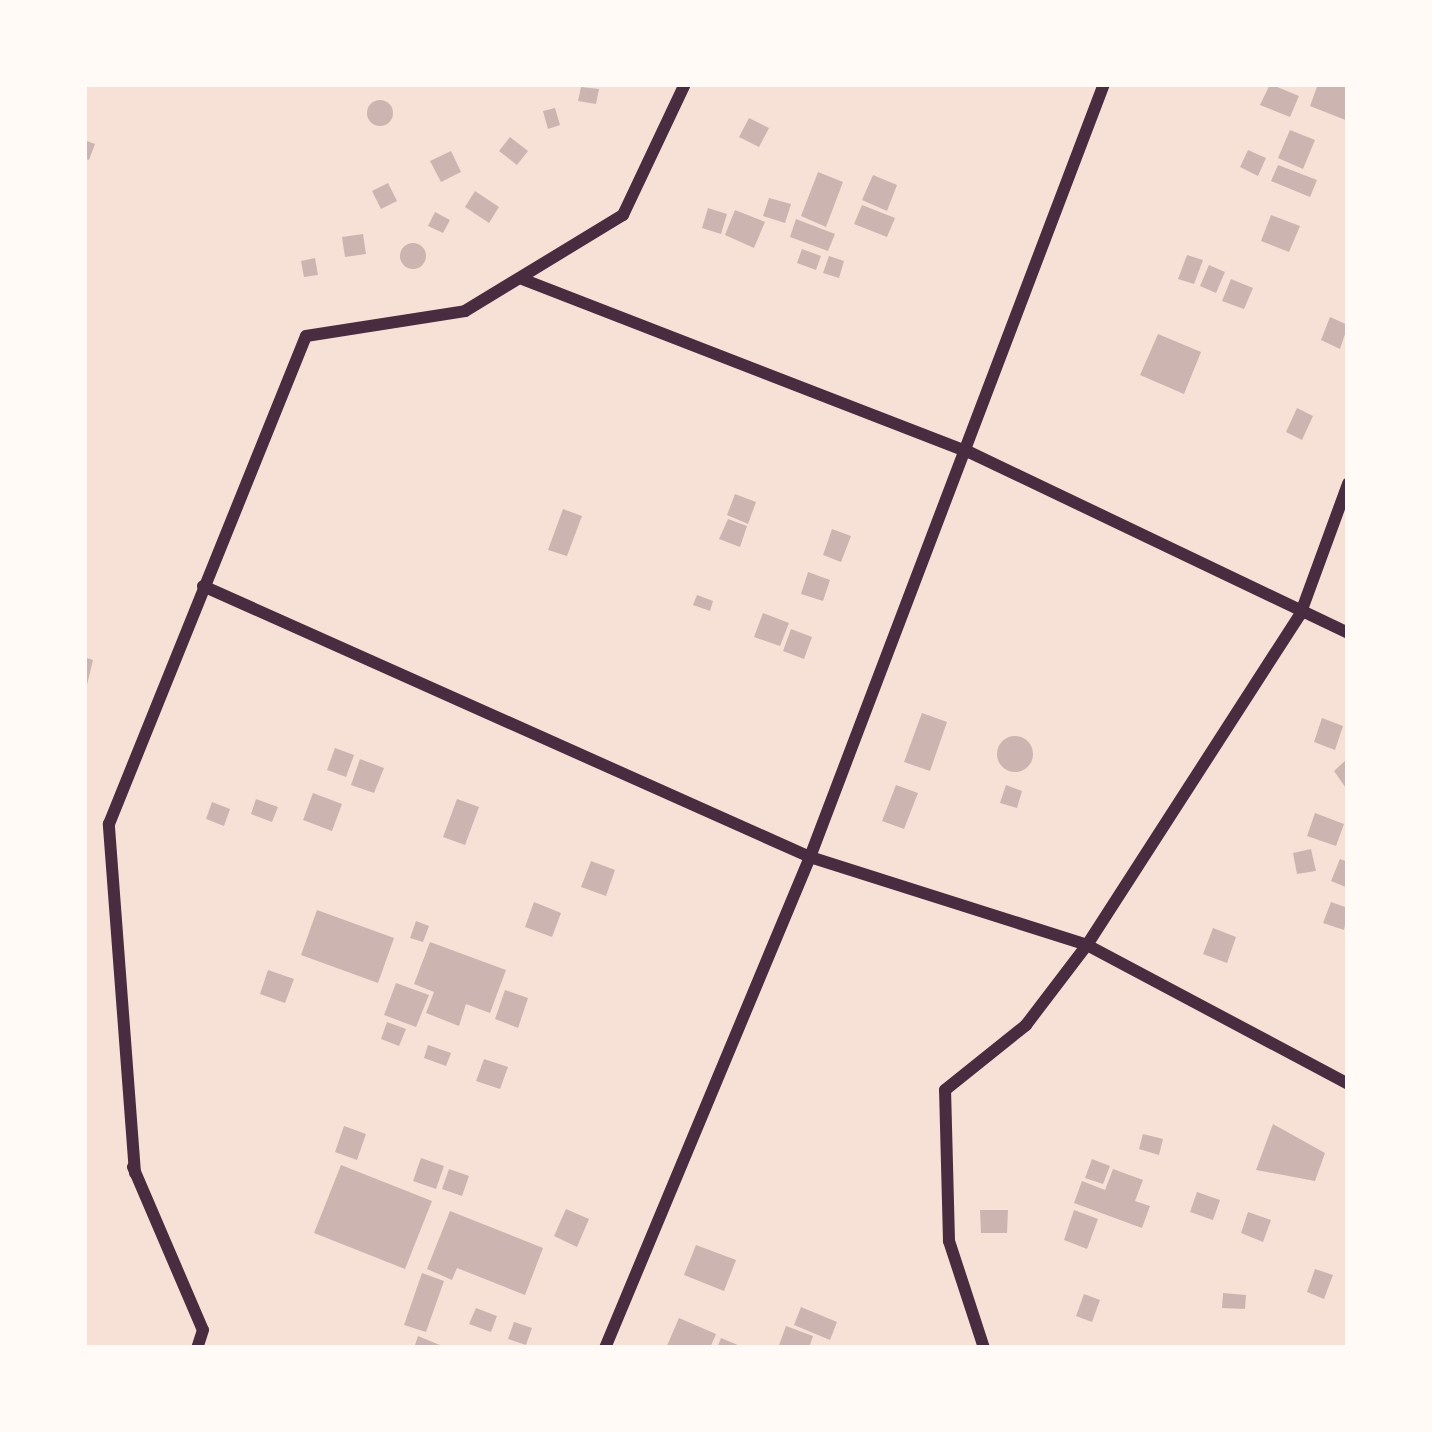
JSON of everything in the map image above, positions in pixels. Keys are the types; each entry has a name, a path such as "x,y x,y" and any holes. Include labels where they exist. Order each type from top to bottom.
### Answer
{"street":[{"path":"197,1348 203,1330 132,1166 109,824 305,335 465,311 623,215 685,84"},
{"path":"605,1348 810,857 969,452 1104,84"},
{"path":"522,279 969,452 1300,615 1348,633"},
{"path":"983,1348 949,1241 944,1090 1026,1024 1087,945 1300,615 1348,484"},
{"path":"203,586 810,857 1087,945 1348,1084"}],"building":[{"path":"1270,84 1299,96 1290,117 1260,105"},
{"path":"1318,84 1348,84 1348,121 1310,106"},
{"path":"581,87 599,89 596,104 578,101"},
{"path":"380,100 393,113 380,126 367,113"},
{"path":"555,108 560,125 548,129 543,111"},
{"path":"749,118 769,128 759,147 739,137"},
{"path":"1290,130 1315,140 1303,169 1278,158"},
{"path":"510,137 528,151 517,165 499,151"},
{"path":"84,140 95,144 89,160 84,158"},
{"path":"1248,150 1266,158 1258,176 1240,167"},
{"path":"451,151 461,172 441,182 430,161"},
{"path":"1278,165 1317,180 1310,197 1271,181"},
{"path":"818,172 843,182 826,227 801,216"},
{"path":"873,175 897,185 887,211 862,200"},
{"path":"388,183 397,201 381,209 372,191"},
{"path":"475,191 499,207 489,223 465,207"},
{"path":"769,198 791,204 785,223 763,216"},
{"path":"862,205 895,218 887,237 854,224"},
{"path":"708,208 727,214 721,234 702,228"},
{"path":"735,210 765,222 754,248 725,235"},
{"path":"435,212 450,220 443,233 428,226"},
{"path":"1271,215 1300,226 1289,252 1261,241"},
{"path":"796,219 835,234 828,251 790,237"},
{"path":"363,234 366,254 345,257 342,237"},
{"path":"413,243 426,256 413,269 400,256"},
{"path":"802,249 821,256 816,270 797,263"},
{"path":"1187,255 1203,260 1194,284 1178,279"},
{"path":"829,256 844,261 839,278 823,273"},
{"path":"315,258 318,275 304,277 301,261"},
{"path":"1209,265 1225,272 1216,293 1200,286"},
{"path":"1231,279 1253,288 1244,309 1222,301"},
{"path":"1330,317 1348,325 1340,349 1321,340"},
{"path":"1158,334 1201,352 1184,394 1140,375"},
{"path":"1297,408 1313,416 1302,440 1286,432"},
{"path":"735,494 756,502 748,524 727,515"},
{"path":"563,509 582,516 567,556 548,550"},
{"path":"728,519 747,526 740,547 719,539"},
{"path":"832,529 851,536 841,562 823,555"},
{"path":"808,572 830,580 823,601 801,594"},
{"path":"697,595 713,601 710,611 693,605"},
{"path":"763,613 789,623 780,646 754,637"},
{"path":"791,629 812,637 804,659 783,651"},
{"path":"84,657 93,660 86,689 84,689"},
{"path":"922,713 947,722 930,771 904,762"},
{"path":"1322,718 1343,726 1335,750 1314,742"},
{"path":"1015,736 1028,741 1033,754 1028,767 1015,772 1002,767 997,754 1002,741"},
{"path":"335,748 354,755 346,777 327,770"},
{"path":"1348,758 1348,791 1334,771"},
{"path":"360,759 384,768 374,793 351,785"},
{"path":"896,785 918,793 904,829 882,821"},
{"path":"1006,785 1022,791 1017,808 1000,803"},
{"path":"313,793 342,804 332,831 303,820"},
{"path":"256,799 278,807 272,822 251,814"},
{"path":"457,799 479,807 465,845 443,837"},
{"path":"212,802 230,809 224,826 206,819"},
{"path":"1315,813 1344,824 1336,846 1307,836"},
{"path":"1311,849 1316,871 1297,874 1293,853"},
{"path":"1340,859 1348,862 1348,888 1331,881"},
{"path":"591,861 615,870 606,896 581,887"},
{"path":"534,902 561,913 552,937 525,927"},
{"path":"1331,902 1348,908 1344,930 1323,923"},
{"path":"317,910 394,938 378,983 301,955"},
{"path":"416,921 429,926 423,942 410,938"},
{"path":"1213,928 1236,937 1227,963 1203,954"},
{"path":"430,942 506,970 490,1013 466,1004 459,1026 426,1013 434,992 414,984"},
{"path":"268,970 294,979 285,1003 260,994"},
{"path":"396,983 429,995 416,1027 384,1015"},
{"path":"505,990 528,998 518,1028 495,1019"},
{"path":"387,1022 406,1029 399,1046 381,1039"},
{"path":"428,1045 451,1053 446,1066 424,1058"},
{"path":"484,1059 508,1067 500,1089 476,1081"},
{"path":"1273,1124 1325,1153 1315,1181 1256,1170"},
{"path":"344,1126 366,1134 357,1160 335,1152"},
{"path":"1143,1134 1163,1139 1159,1155 1139,1149"},
{"path":"421,1158 444,1166 436,1189 413,1181"},
{"path":"1092,1159 1110,1166 1103,1184 1085,1178"},
{"path":"341,1165 432,1201 405,1269 314,1233"},
{"path":"449,1169 469,1176 462,1196 442,1189"},
{"path":"1113,1169 1143,1180 1135,1201 1150,1206 1142,1228 1074,1203 1082,1181 1105,1190"},
{"path":"1197,1192 1220,1200 1213,1220 1190,1212"},
{"path":"566,1209 589,1219 577,1247 554,1236"},
{"path":"980,1210 1008,1210 1007,1233 981,1233"},
{"path":"1074,1210 1098,1219 1087,1249 1064,1240"},
{"path":"450,1211 543,1248 525,1295 457,1268 452,1280 427,1269"},
{"path":"1248,1212 1271,1220 1263,1242 1241,1233"},
{"path":"696,1245 736,1260 724,1291 684,1275"},
{"path":"1315,1269 1333,1275 1324,1299 1307,1292"},
{"path":"422,1273 444,1281 426,1332 404,1325"},
{"path":"1223,1293 1246,1295 1245,1309 1222,1308"},
{"path":"1084,1294 1100,1300 1092,1322 1076,1316"},
{"path":"801,1307 837,1322 830,1340 794,1325"},
{"path":"476,1308 497,1316 491,1332 469,1324"},
{"path":"679,1318 716,1334 710,1348 666,1348"},
{"path":"514,1322 532,1328 526,1345 508,1339"},
{"path":"786,1326 813,1336 809,1348 778,1348"},
{"path":"418,1336 447,1348 414,1348"},
{"path":"721,1338 745,1348 717,1348"}]}
